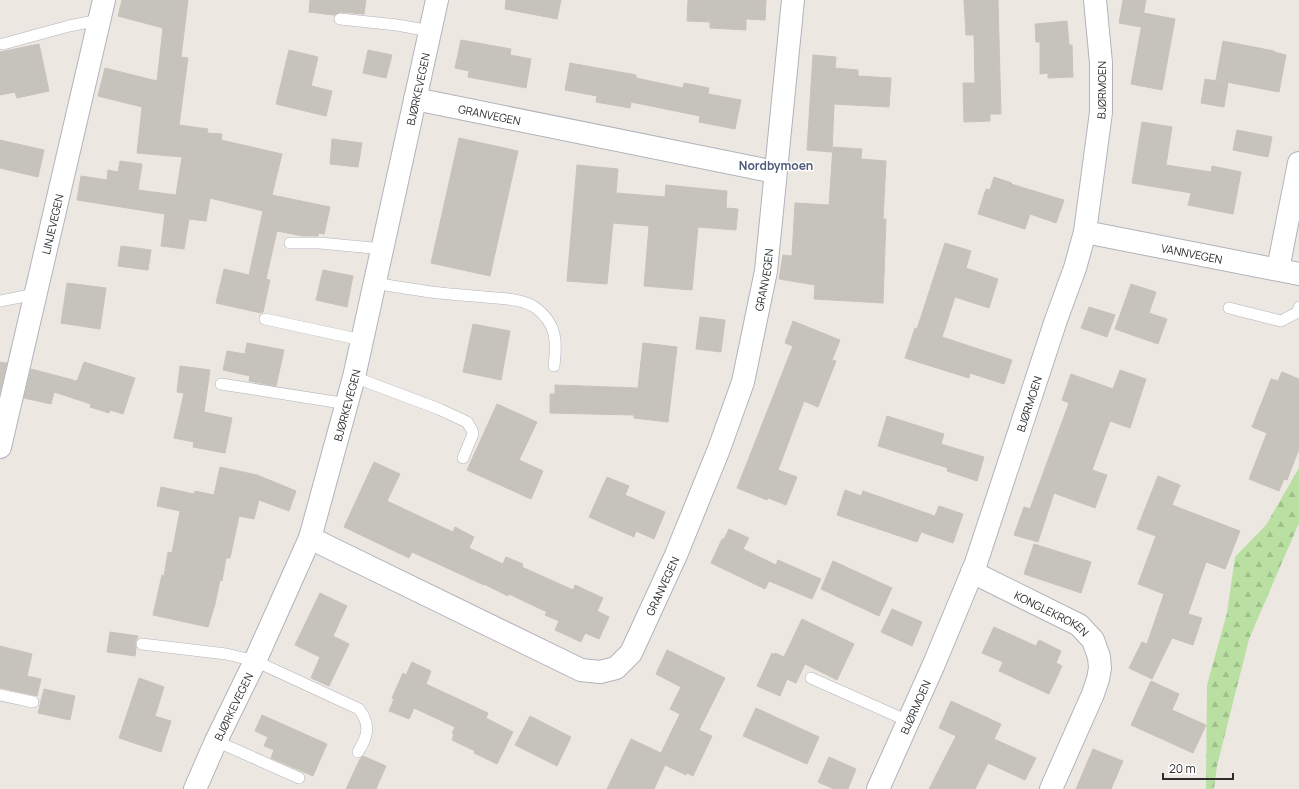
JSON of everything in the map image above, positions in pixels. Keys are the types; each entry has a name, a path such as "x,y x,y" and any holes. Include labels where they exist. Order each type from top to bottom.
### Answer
{"street":[{"name":"BJØRKEVEGEN","path":"195,789 216,741 255,661 310,538 348,404 376,283 437,0"},
{"name":"GRANVEGEN","path":"310,538 581,670 600,672 616,668 631,653 676,555 719,449 743,382 766,271 793,0"},
{"name":"BJØRMOEN","path":"878,789 972,572 1056,320 1075,268 1085,232 1101,112 1101,63 1095,0"},
{"name":"LINJEVEGEN","path":"0,447 102,10"},
{"name":"GRANVEGEN","path":"415,99 775,172"},
{"path":"1278,269 1299,163"},
{"name":"VANNVEGEN","path":"1085,232 1299,274"},
{"name":"KONGLEKROKEN","path":"972,572 1079,626 1093,640 1099,657 1100,668 1098,679 1093,694 1051,789"}],"lane":[{"path":"3,44 69,26 102,10"},
{"path":"340,20 397,25 430,31"},
{"path":"290,243 320,243 383,249"},
{"path":"376,283 418,290 509,300 526,303 535,307 548,319 553,328 556,348 554,366"},
{"path":"0,301 35,294"},
{"path":"1229,308 1282,321 1298,312 1299,306"},
{"path":"265,319 362,340"},
{"path":"354,377 439,409 467,422 473,434 463,458"},
{"path":"221,384 348,404"},
{"path":"142,644 226,654 255,661 359,709 364,716 368,732 358,752"},
{"path":"811,678 908,721"},
{"path":"0,695 33,702"},
{"path":"216,741 299,778"}],"green space":[{"path":"1299,468 1299,523 1249,639 1217,766 1214,789 1206,789 1207,685 1227,613 1235,557 1266,525"}],"building":[{"path":"122,0 188,0 181,57 188,58 179,125 208,129 207,133 222,134 221,140 282,154 272,195 330,207 324,234 319,233 318,236 303,236 277,231 266,279 270,280 263,312 261,313 216,303 224,269 249,275 263,211 210,198 206,221 189,219 184,249 161,246 165,214 77,200 81,176 107,180 108,170 118,172 120,161 142,164 138,190 176,195 182,157 137,153 142,107 98,96 105,68 157,81 163,28 118,16"},
{"path":"310,0 366,0 364,14 341,12 334,15 309,12"},
{"path":"506,0 561,0 557,19 505,9"},
{"path":"688,0 766,0 765,20 746,19 746,30 710,28 710,22 687,21"},
{"path":"964,0 998,0 1001,114 990,114 990,121 964,122 963,83 975,83 974,35 966,35"},
{"path":"1123,0 1146,0 1141,27 1119,23"},
{"path":"1144,13 1175,19 1162,90 1131,84"},
{"path":"1067,21 1069,45 1072,45 1073,77 1048,78 1048,73 1040,74 1040,42 1036,42 1035,24"},
{"path":"461,40 511,49 510,55 531,59 526,88 468,77 469,71 455,68"},
{"path":"1223,41 1274,51 1286,55 1279,92 1216,80"},
{"path":"39,44 49,91 17,98 15,92 0,95 0,52"},
{"path":"289,50 318,57 311,86 332,91 326,116 276,104"},
{"path":"368,50 392,55 386,78 363,73"},
{"path":"813,55 836,57 835,68 858,70 858,76 891,78 889,107 834,104 832,152 807,150"},
{"path":"570,63 636,75 636,78 683,88 684,83 709,88 708,94 741,100 735,129 699,122 700,116 631,102 630,108 596,102 597,96 565,90"},
{"path":"1205,79 1228,83 1224,107 1201,103"},
{"path":"1142,122 1172,127 1166,165 1211,172 1212,166 1241,172 1233,214 1188,205 1191,193 1132,183"},
{"path":"1237,130 1272,137 1268,157 1233,150"},
{"path":"459,138 518,151 490,276 431,263"},
{"path":"332,139 362,143 358,167 330,164"},
{"path":"0,140 44,150 38,177 0,168"},
{"path":"833,147 862,149 861,159 886,161 883,219 886,219 883,303 814,299 815,285 779,279 783,255 792,256 795,203 829,205"},
{"path":"577,165 618,169 616,193 665,197 666,185 727,191 726,208 738,209 736,230 698,227 692,290 644,286 649,226 613,223 607,284 567,281"},
{"path":"994,177 1012,183 1011,184 1064,200 1056,223 1030,214 1025,229 978,214 986,189 990,190"},
{"path":"945,243 971,251 966,268 998,279 989,308 955,297 942,337 1012,360 1004,384 970,373 969,378 905,358 915,328 917,329"},
{"path":"121,246 151,250 148,270 118,266"},
{"path":"323,270 353,276 347,307 316,300"},
{"path":"67,283 106,288 100,329 61,323"},
{"path":"1131,284 1156,292 1149,313 1167,319 1158,344 1115,329"},
{"path":"1089,307 1115,315 1107,337 1081,328"},
{"path":"700,317 725,320 721,352 696,349"},
{"path":"793,321 840,340 832,360 836,361 818,407 804,401 778,470 797,477 786,505 768,498 767,500 737,488 793,346 785,343"},
{"path":"473,324 510,331 501,380 463,372"},
{"path":"247,343 284,350 276,386 249,381 250,376 223,370 227,351 245,354"},
{"path":"643,343 677,347 668,422 634,418 634,415 550,413 550,394 555,394 555,385 638,388"},
{"path":"0,362 7,363 0,392"},
{"path":"84,362 135,378 123,414 110,410 109,413 90,407 91,404 54,392 51,404 24,398 31,369 77,381"},
{"path":"180,366 210,370 204,412 232,418 225,453 193,447 194,442 174,438 184,393 177,392"},
{"path":"1120,370 1146,379 1130,428 1110,421 1092,470 1107,475 1095,508 1054,493 1038,542 1014,535 1024,507 1030,509 1069,403 1062,400 1071,374 1113,389"},
{"path":"1282,372 1299,379 1299,449 1287,480 1284,479 1279,491 1249,479 1267,433 1252,427 1271,379 1278,381"},
{"path":"497,404 537,422 519,460 543,471 531,499 467,470"},
{"path":"887,416 944,434 941,444 984,457 977,481 947,471 948,468 878,446"},
{"path":"374,462 400,474 387,501 453,532 455,527 474,537 469,548 503,564 506,557 523,564 522,567 573,590 575,585 603,598 597,611 609,617 599,639 585,633 581,642 555,630 559,621 545,615 547,612 509,594 508,596 412,552 409,558 344,527"},
{"path":"220,467 257,475 296,491 289,511 259,500 254,519 239,516 230,558 226,558 222,581 220,580 208,627 153,615 162,575 164,576 168,552 172,553 180,511 157,506 161,487 194,494 195,491 214,495"},
{"path":"1158,476 1180,485 1172,505 1240,531 1225,569 1206,562 1188,614 1202,618 1193,645 1172,638 1152,679 1129,668 1142,642 1147,644 1164,594 1138,584 1156,536 1137,529"},
{"path":"607,477 629,486 625,495 665,512 654,539 636,531 634,537 589,517"},
{"path":"845,490 861,496 863,491 935,516 939,506 963,514 953,543 921,532 917,542 837,515"},
{"path":"729,529 749,538 743,549 776,565 778,560 821,579 812,599 769,581 765,589 711,563 722,539 724,539"},
{"path":"1034,544 1091,562 1081,593 1024,574"},
{"path":"833,561 892,588 879,616 821,589"},
{"path":"320,593 347,606 333,636 349,644 329,686 311,678 320,657 295,645"},
{"path":"892,609 922,622 912,646 881,632"},
{"path":"802,619 854,644 837,680 805,664 796,683 787,679 780,696 757,686 772,653 774,655 775,653 784,657"},
{"path":"994,627 1036,646 1039,640 1061,651 1056,663 1062,666 1049,694 999,671 1003,662 982,653"},
{"path":"110,632 138,636 135,643 135,656 107,652"},
{"path":"0,646 32,654 27,676 41,679 37,696 0,688"},
{"path":"667,650 725,678 699,730 712,736 693,776 687,773 686,775 665,765 654,789 607,789 631,739 661,753 680,714 670,709 681,687 656,674"},
{"path":"412,662 431,671 426,684 488,713 486,718 513,732 497,764 452,740 454,734 452,733 455,727 414,708 409,719 389,711 394,699 392,698 403,673 406,675"},
{"path":"139,678 164,687 155,716 171,721 161,752 119,738"},
{"path":"1151,681 1179,694 1172,710 1206,725 1193,753 1131,725"},
{"path":"44,689 75,696 70,720 38,713"},
{"path":"951,701 1001,724 994,739 1036,758 1025,780 988,763 975,789 929,789 956,736 939,728"},
{"path":"756,708 819,737 807,764 743,736"},
{"path":"262,715 327,744 313,776 271,758 274,750 264,746 268,737 255,731"},
{"path":"530,716 571,737 557,766 515,745"},
{"path":"1093,749 1123,761 1111,789 1076,789"},
{"path":"363,756 386,766 376,789 346,789 360,759"},
{"path":"829,757 856,769 848,789 834,789 818,782"}],"district":[{"name":"Nordbymoen","path":"776,165"}]}
